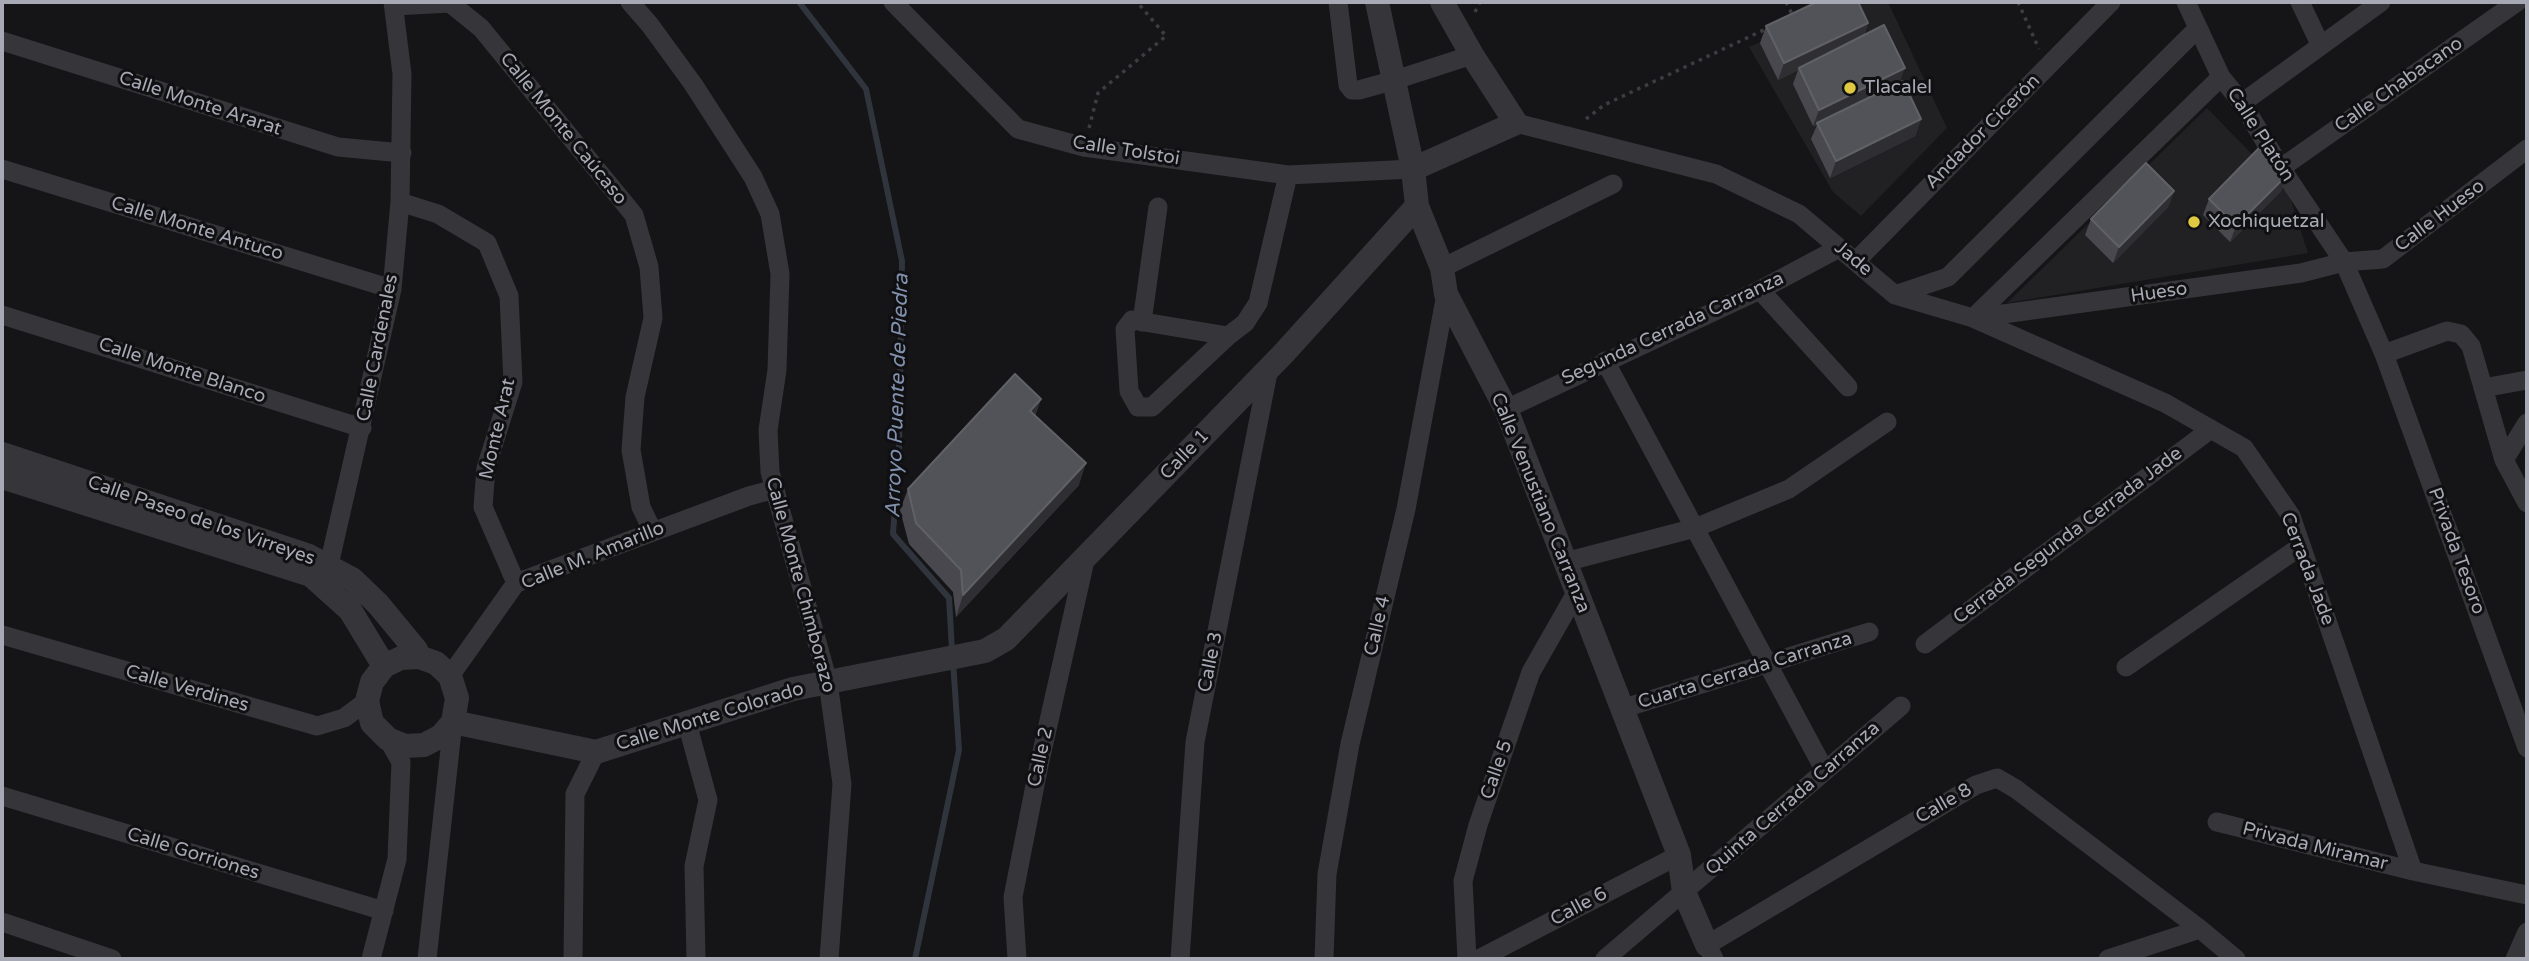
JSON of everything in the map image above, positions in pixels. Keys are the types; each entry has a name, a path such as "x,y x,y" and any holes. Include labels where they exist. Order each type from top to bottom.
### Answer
{"street":[{"name":"Calle Monte Chimborazo","path":"629,2 650,25 692,84 753,177 770,214 780,274 777,370 768,430 770,472 828,682 842,783 829,959"},
{"name":"Calle Tolstoi","path":"893,2 1018,129 1084,147 1288,175 1413,169"},
{"path":"1338,2 1348,85 1352,90 1395,80 1472,55"},
{"name":"Calle Venustiano Carranza","path":"1377,2 1413,169 1417,205 1442,268 1446,294 1506,409 1679,855 1684,892 1711,952"},
{"path":"1413,169 1516,123 1442,2"},
{"name":"Andador Cicerón","path":"1856,261 2111,2"},
{"name":"Calle Platón","path":"2186,2 2221,77 2242,103 2281,168 2344,262"},
{"path":"2300,2 2320,44"},
{"path":"2242,103 2381,2"},
{"name":"Calle Chabacano","path":"2281,168 2517,2"},
{"name":"Calle Monte Caúcaso","path":"393,4 450,3 481,28 634,215 649,267 653,318 635,397 631,450 641,507 653,532"},
{"name":"Calle Cardenales","path":"329,565 393,289 400,202 402,74 393,4"},
{"path":"1895,295 1948,277 2198,28"},
{"name":"Calle Monte Ararat","path":"2,41 338,147 402,153"},
{"path":"1973,318 2221,77"},
{"name":"Jade","path":"1516,123 1716,174 1799,214 1895,295 1973,318"},
{"name":"Calle Hueso","path":"2344,262 2383,259 2527,149"},
{"name":"Calle Monte Antuco","path":"2,169 393,289"},
{"path":"1228,336 1132,320 1125,328 1129,391 1138,407 1152,407 1245,323 1258,303 1288,175"},
{"path":"1442,268 1613,184"},
{"name":"Monte Arat","path":"400,202 438,214 487,243 509,296 513,382 486,468 483,507 516,583"},
{"name":"Calle 1","path":"927,664 985,651 1006,639 1269,368 1417,205"},
{"path":"1142,322 1158,207"},
{"name":"Segunda Cerrada Carranza","path":"1506,409 1760,290 1839,248"},
{"name":"Hueso","path":"1973,318 2301,273 2344,262"},
{"name":"Privada Tesoro","path":"2344,262 2384,354 2527,748"},
{"path":"1760,290 1847,387"},
{"name":"Calle 4","path":"1324,959 1327,874 1350,744 1406,509 1446,294"},
{"name":"Calle Monte Blanco","path":"2,315 362,428"},
{"name":"Cerrada Jade","path":"1973,318 2165,403 2244,448 2291,516 2413,871"},
{"path":"2384,354 2447,331 2461,334 2471,346 2504,460 2527,503"},
{"path":"1605,361 1825,771"},
{"name":"Calle 3","path":"1180,959 1195,742 1269,368"},
{"path":"2483,388 2527,380"},
{"path":"1565,562 1695,528 1788,489 1887,422"},
{"path":"2504,460 2527,423"},
{"name":"Cerrada Segunda Cerrada Jade","path":"1925,644 2211,429"},
{"name":"Calle Paseo de los Virreyes","path":"2,454 329,565 352,579 378,604 419,657 436,663 450,676"},
{"name":"Calle Paseo de los Virreyes","path":"2,477 312,575 350,610 384,666"},
{"name":"Calle M. Amarillo","path":"450,676 516,583 749,496 775,489"},
{"path":"2126,667 2301,547"},
{"name":"Calle 2","path":"1017,959 1013,897 1039,765 1086,556"},
{"name":"Calle 5","path":"1467,959 1464,881 1478,825 1531,672 1576,593"},
{"name":"Cuarta Cerrada Carranza","path":"1621,709 1869,632"},
{"name":"Calle Verdines","path":"2,635 317,726 344,718 367,701"},
{"path":"371,959 397,859 401,762 388,739 373,723 367,701 372,682 384,666 401,658 419,657"},
{"name":"Calle Monte Colorado","path":"453,722 596,752 793,689 927,664"},
{"path":"427,959 457,698 450,676"},
{"name":"Quinta Cerrada Carranza","path":"1605,959 1901,706"},
{"path":"388,739 405,746 424,745 441,736 453,722"},
{"path":"687,723 708,800 694,866 696,959"},
{"path":"573,959 575,794 596,752"},
{"name":"Calle 8","path":"1711,952 1976,785 1997,778 2016,789 2236,959"},
{"name":"Calle Gorriones","path":"2,796 384,911"},
{"name":"Privada Miramar","path":"2217,822 2413,871"},
{"name":"Calle 6","path":"1479,959 1679,855"},
{"path":"2413,871 2527,895"},
{"path":"2,922 112,959"},
{"path":"2108,959 2200,929"},
{"path":"2515,959 2527,932"}],"path":[{"path":"1084,147 1098,93 1166,37 1137,2"},
{"path":"1786,2 1793,16 1803,11"},
{"path":"2018,2 2047,67"},
{"path":"1565,136 1604,105 1768,28"}],"shaded area":[{"name":"Tlacalel","path":"1846,2 1888,2 1947,128 1861,216 1833,192 1749,47"},
{"name":"Xochiquetzal","path":"2207,108 2288,191 2308,253 2007,303"}],"building":[{"path":"1817,2 1858,2 1868,23 1784,63 1766,26"},
{"path":"1884,25 1905,68 1819,110 1799,68"},
{"path":"1903,81 1921,119 1836,161 1817,123"},
{"path":"2259,148 2287,175 2236,226 2209,199"},
{"path":"2146,163 2174,191 2119,247 2091,219"},
{"path":"1015,374 1041,399 1030,411 1086,463 963,595 961,570 916,523 908,489"}],"waterway":[{"name":"Arroyo Puente de Piedra","path":"799,2 866,89 902,261 899,451 893,534 949,598 952,650"},
{"name":"Arroyo Puente de Piedra","path":"915,959 959,750 953,661"}],"place":[{"name":"Tlacalel","path":"1850,88"},
{"name":"Xochiquetzal","path":"2194,222"}]}
